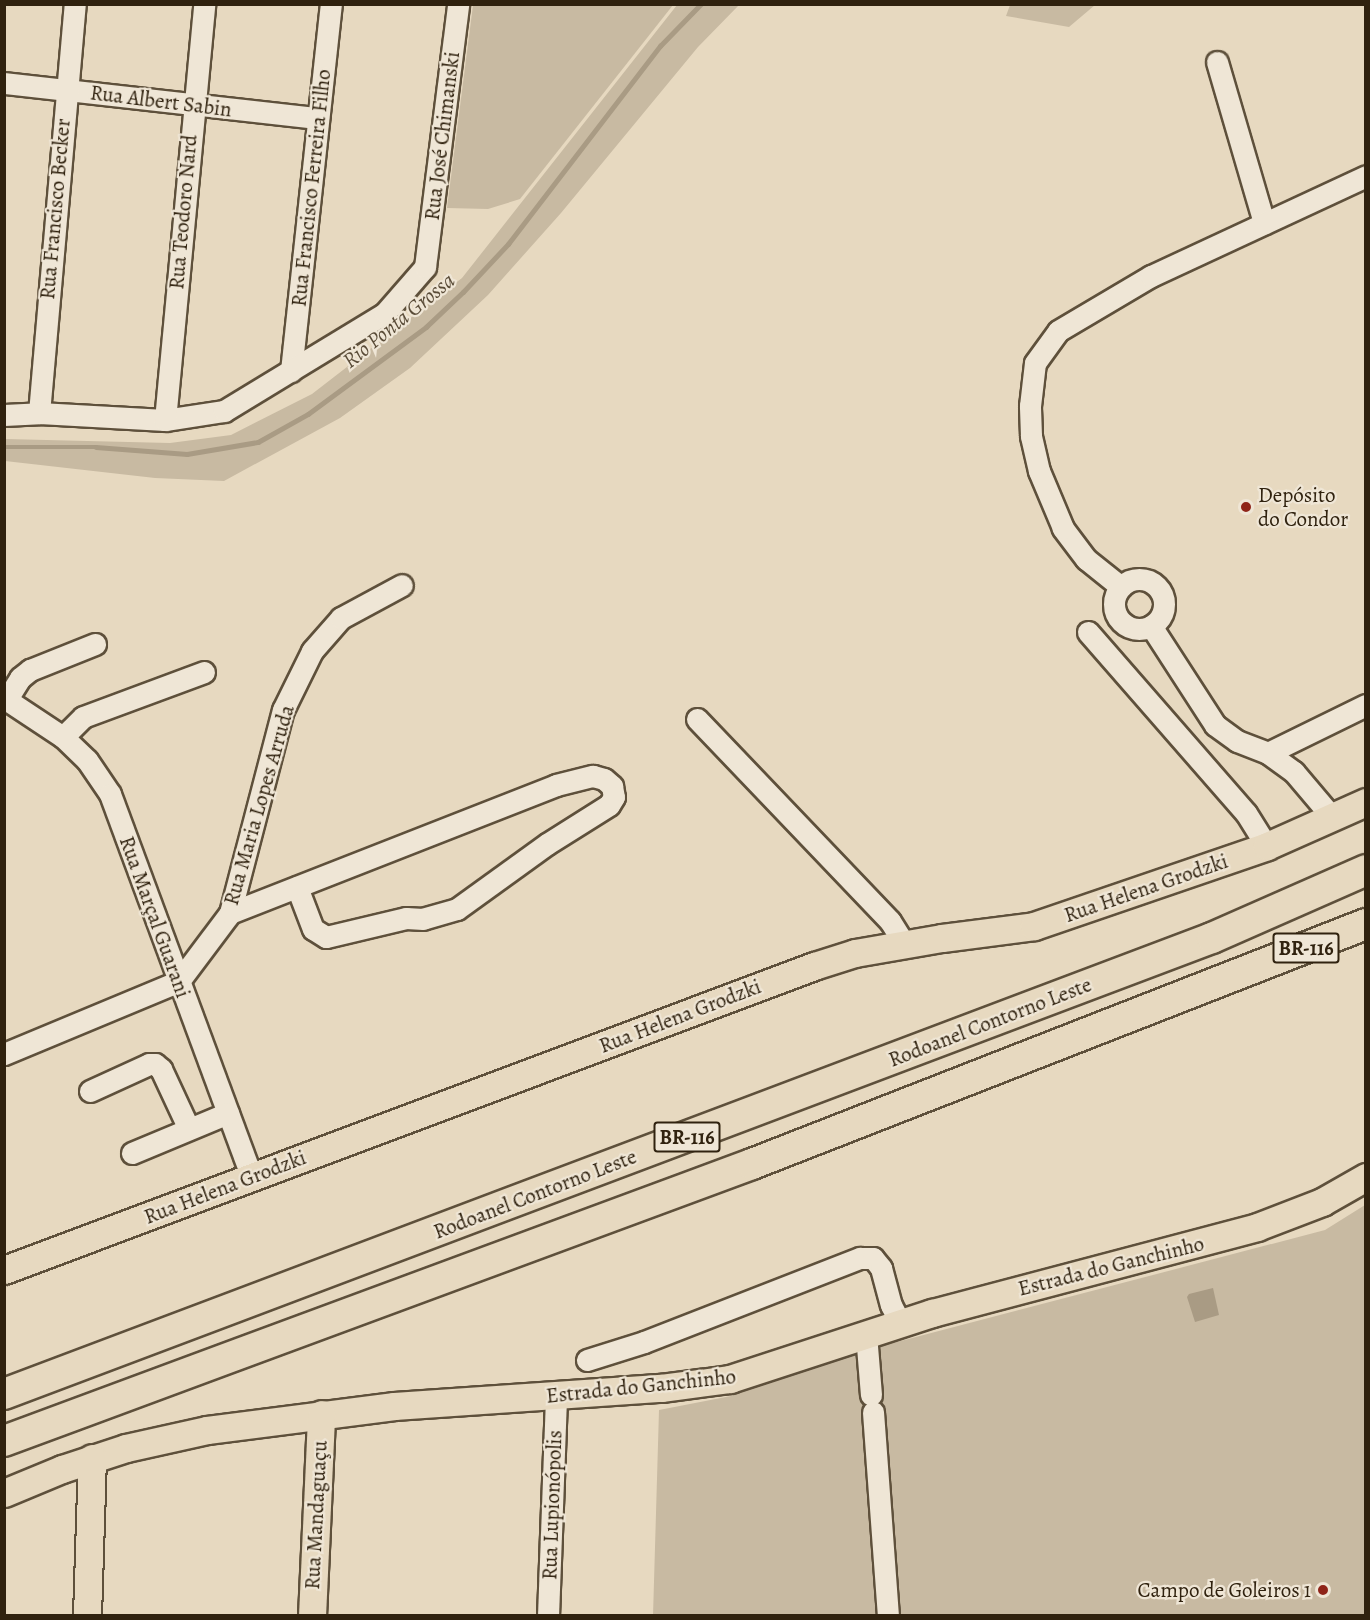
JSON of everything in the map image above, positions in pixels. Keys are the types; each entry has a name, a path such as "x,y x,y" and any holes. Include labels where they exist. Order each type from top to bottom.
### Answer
{"highway":[{"name":"Rodoanel Contorno Leste","path":"4,1394 1212,938 1365,870"},
{"name":"BR-116","path":"4,1441 752,1164 1365,924"},
{"path":"1247,972 1365,933"}],"main road":[{"name":"Rua Helena Grodzki","path":"4,1270 814,966 855,953 1034,927 1267,846 1365,802"},
{"name":"Estrada do Ganchinho","path":"4,1493 92,1458 166,1438 321,1414 661,1388 730,1378 760,1371 900,1323 990,1297 1257,1227 1322,1202 1365,1177"},
{"name":"Rua Mandaguaçu","path":"312,1616 321,1414"},
{"path":"87,1616 92,1458"}],"street":[{"name":"Rua Francisco Becker","path":"39,413 65,90 75,4"},
{"name":"Rua Teodoro Nard","path":"165,420 192,104 204,4"},
{"name":"Rua Francisco Ferreira Filho","path":"291,371 331,4"},
{"name":"Rua José Chimanski","path":"291,371 385,313 425,267 458,4"},
{"path":"1217,62 1263,223"},
{"name":"Rua Albert Sabin","path":"4,83 318,118"},
{"path":"1121,587 1086,560 1063,528 1039,471 1030,436 1030,406 1035,363 1058,331 1151,276 1365,176"},
{"path":"4,415 39,413 165,420 224,411 291,371"},
{"path":"1135,579 1142,579 1156,585 1164,599 1164,607 1158,621 1151,626 1136,628 1122,622 1115,609 1114,601 1121,587 1135,579"},
{"name":"Rua Maria Lopes Arruda","path":"4,1054 178,981 230,913 283,710 312,651 341,618 402,585"},
{"path":"1151,626 1215,725 1237,741 1268,753 1294,772 1332,817"},
{"path":"1088,632 1246,813 1267,846"},
{"path":"6,698 20,678 30,670 95,644"},
{"path":"63,736 83,717 204,672"},
{"name":"Rua Marçal Guarani","path":"6,698 63,736 87,760 110,794 252,1177"},
{"path":"1268,753 1365,705"},
{"path":"697,719 890,921 905,945"},
{"path":"230,913 556,785 592,776 604,779 612,786 614,797 609,805 547,844 480,895 457,909 423,919 406,918 326,937 313,929 297,887"},
{"path":"90,1091 149,1064 155,1064 161,1069 189,1129"},
{"path":"132,1153 228,1113"},
{"path":"587,1360 644,1342 860,1258 873,1258 881,1268 891,1305 900,1323"},
{"path":"866,1334 888,1616"},
{"name":"Rua Lupionópolis","path":"548,1616 556,1395"}],"shaded area":[{"path":"1010,4 1095,5 1069,27 1006,16"},
{"path":"473,5 673,5 520,199 488,209 447,208"},
{"path":"677,5 739,5 698,47 561,213 488,295 410,368 340,418 224,481 155,478 5,461 5,439 170,443 231,435 312,394 462,278"},
{"path":"1365,1205 1365,1615 653,1616 659,1410 731,1396 851,1354 1325,1230"},
{"path":"1213,1288 1219,1315 1195,1322 1187,1297 1189,1294"}],"waterway":[{"name":"Rio Ponta Grossa","path":"4,447 96,447 187,454 258,442 308,414 426,327 463,292 508,244 660,46 701,4"}],"place":[{"name":"Depósito do Condor","path":"1246,507"},
{"name":"Campo de Goleiros 1","path":"1323,1590"}]}
